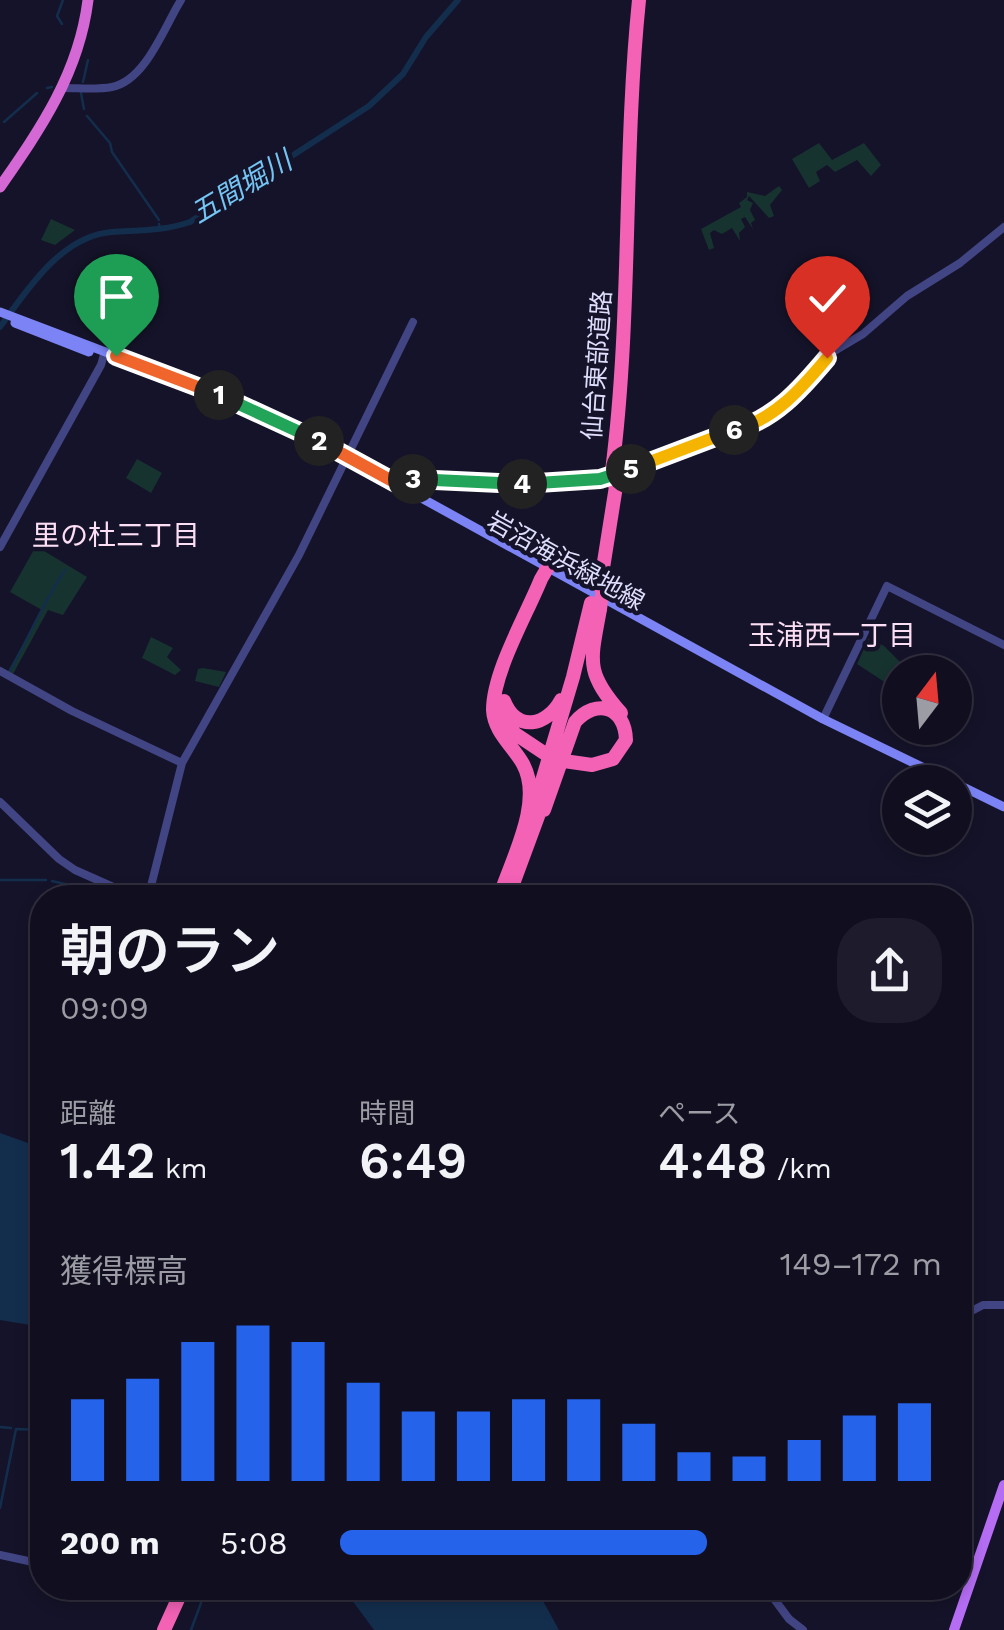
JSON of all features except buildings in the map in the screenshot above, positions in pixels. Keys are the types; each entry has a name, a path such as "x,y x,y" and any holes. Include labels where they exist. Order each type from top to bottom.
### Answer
{"highway":[{"path":"0,187 63,88 80,44 86,0"},
{"path":"0,177 57,89 86,0"},
{"name":"仙台東部道路","path":"513,885 564,737 607,549 626,344 642,0"},
{"name":"仙台東部道路","path":"599,586 615,475"},
{"path":"503,885 524,822 530,788 522,761 499,729 498,698 547,571"},
{"path":"498,698 519,720 539,722 552,714 565,690 595,606"},
{"path":"522,862 571,726 584,712 596,708 610,711 622,721 625,744 613,759 599,764 563,763 586,768 608,765 620,758 629,743 626,720 599,687 593,671 595,606"},
{"name":"仙台東部道路","path":"504,885 546,772 595,606"},
{"path":"498,698 508,726 546,757"},
{"path":"170,1630 174,1600"},
{"path":"170,1630 185,1600"}],"main road":[{"name":"岩沼海浜緑地線","path":"0,315 249,407 823,719 917,765"},
{"name":"岩沼海浜緑地線","path":"972,792 1004,807"},
{"path":"972,1578 1004,1485"},
{"path":"954,1630 964,1600"}],"street":[{"path":"63,88 108,88 126,82 144,62 181,0"},
{"path":"404,491 416,478 533,486 600,479 700,440 760,422 800,389 831,353 864,334 908,296 960,263 1004,227"},
{"path":"151,885 182,763 300,554 413,322"},
{"path":"0,547 104,354"},
{"path":"823,719 887,586 1004,645"},
{"path":"0,671 72,711 182,763"},
{"path":"0,802 60,859 109,885"},
{"path":"972,1311 984,1305 1004,1305"},
{"path":"0,1555 30,1561"},
{"path":"775,1600 803,1630"}],"green space":[{"path":"819,143 832,160 864,143 881,165 871,176 857,160 835,172 827,165 816,172 820,181 809,188 792,159"},
{"path":"779,186 782,190 770,205 774,216 769,218 749,196 747,200 753,203 753,229 745,217 741,219 745,227 739,233 740,241 732,228 722,234 714,230 710,233 714,248 709,250 701,229 741,207 739,203 747,192 765,196"},
{"path":"51,219 75,230 55,245 41,240"},
{"path":"137,459 162,473 151,493 126,478"},
{"path":"36,546 87,577 63,615 48,610 13,674 8,671 42,610 10,592"},
{"path":"151,637 173,648 167,657 181,670 175,675 142,658"},
{"path":"869,638 893,655 882,655 882,680 857,664"},
{"path":"198,669 226,672 219,687 195,681"}],"water":[{"path":"0,1133 30,1144 30,1325 0,1320"},
{"path":"352,1600 543,1600 559,1630 374,1630"}],"waterway":[{"path":"62,24 57,16 63,0"},
{"name":"五間堀川","path":"0,327 47,267 77,243 112,232 161,229 190,222 369,106 403,74 426,37 458,0"},
{"path":"83,82 88,60"},
{"path":"47,88 52,87"},
{"path":"4,122 37,93"},
{"path":"81,93 84,109"},
{"path":"87,116 110,143 112,152 159,220"},
{"name":"五間堀川","path":"159,224 160,230"},
{"path":"10,671 65,570"},
{"path":"0,880 46,880"},
{"path":"52,881 69,885"},
{"path":"0,1427 11,1428"},
{"path":"0,1508 16,1429 30,1430"},
{"path":"191,1630 201,1603"}],"district":[{"name":"里の杜三丁目","path":"116,535"},
{"name":"玉浦西一丁目","path":"832,635"}],"route":[{"path":"116,356 249,407 405,488 416,478 495,480 533,486 608,477 700,440 760,422 800,389 827,358"}]}
